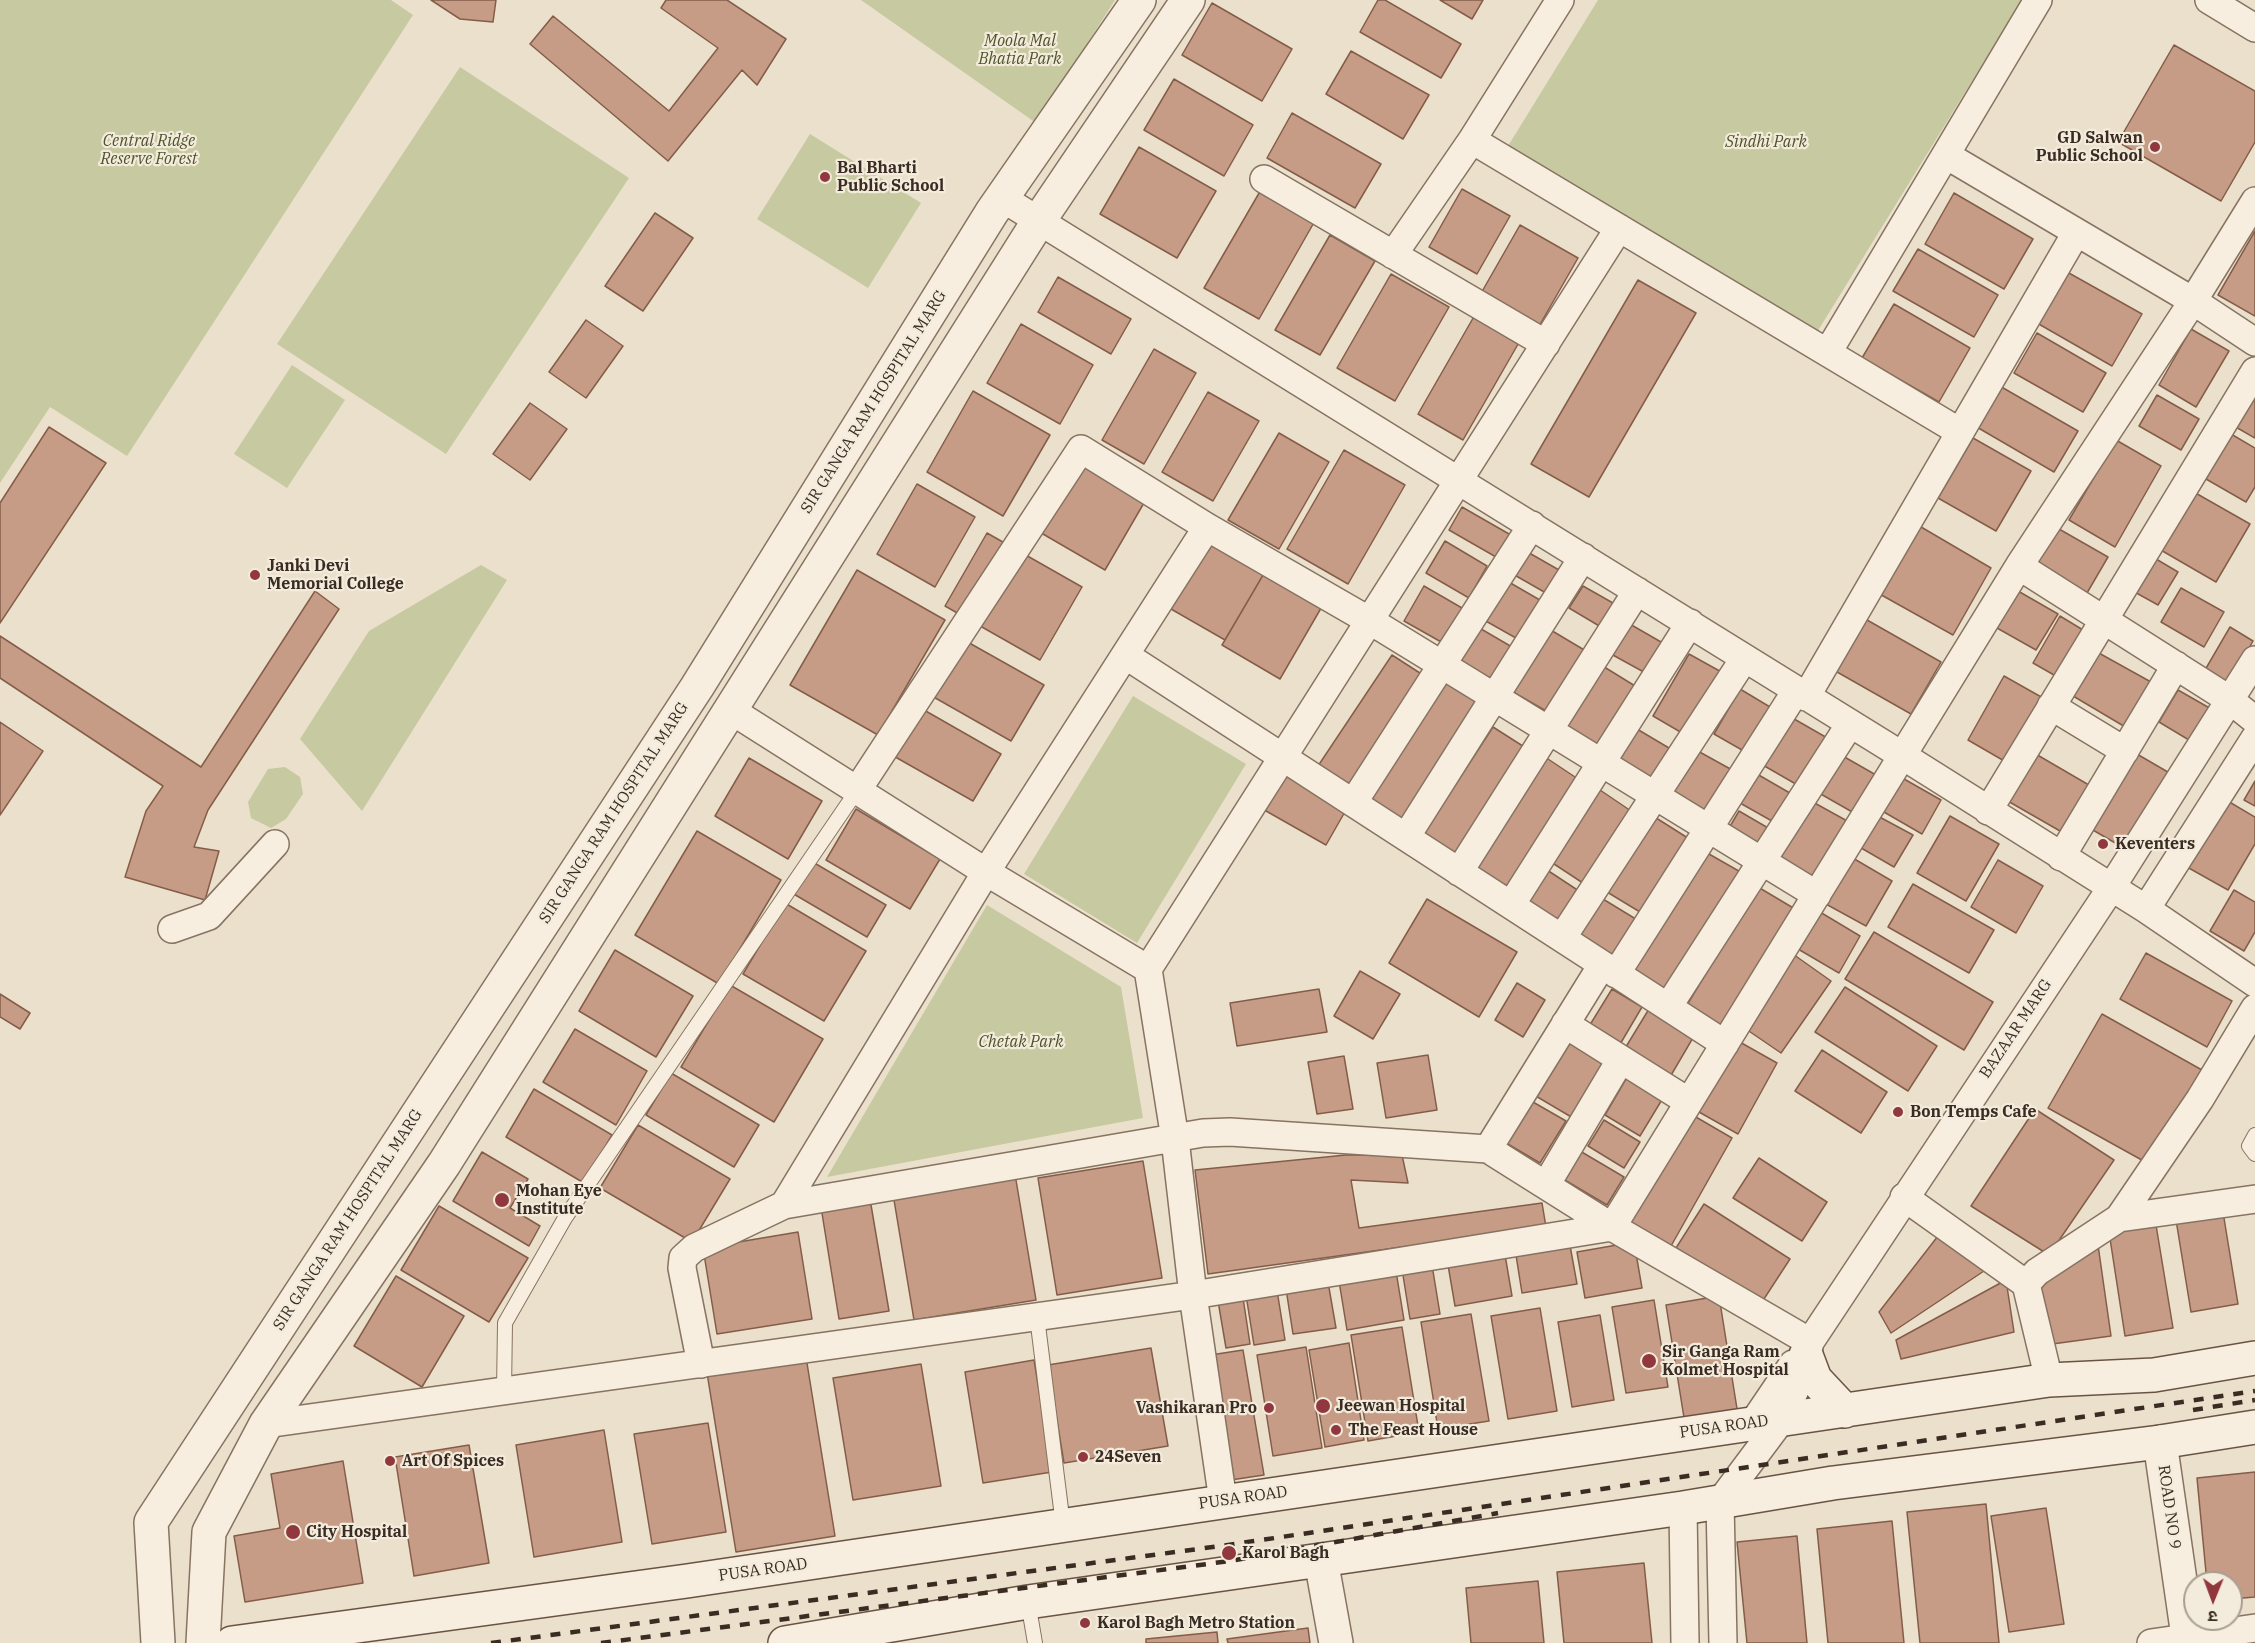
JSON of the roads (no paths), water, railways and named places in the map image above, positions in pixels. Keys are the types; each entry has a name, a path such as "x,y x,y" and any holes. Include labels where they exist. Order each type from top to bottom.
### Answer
{"street":[{"name":"SIR GANGA RAM HOSPITAL MARG","path":"158,1643 151,1522 697,687 1002,198 1139,0"},
{"path":"203,1643 209,1532 266,1424 444,1164 732,711 1038,222 1188,0"},
{"path":"1393,255 1472,140 1560,0"},
{"path":"1828,352 2038,0"},
{"path":"2209,0 2255,28"},
{"path":"1472,140 1960,432"},
{"path":"1946,155 2193,302 2255,342"},
{"path":"1264,179 1546,344"},
{"path":"1002,198 1903,756 2146,909 2255,983"},
{"path":"266,1424 1193,1295 1612,1227 2019,566 2193,302 2255,201"},
{"path":"1223,1501 1193,1295 1175,1139 1148,969 1619,228"},
{"path":"1488,1149 1566,1024 1609,969 1801,694 1960,432 2076,232"},
{"path":"1988,810 2255,371"},
{"path":"856,792 1081,448 1208,527 1371,621 1817,895"},
{"path":"1353,803 1532,525"},
{"path":"784,1205 986,872 1208,527"},
{"path":"1406,837 1583,556"},
{"path":"2019,566 2230,700 2255,720"},
{"path":"1459,872 1637,591"},
{"path":"1510,905 1690,623"},
{"path":"1125,656 1725,1044"},
{"path":"1562,938 1744,658"},
{"name":"BAZAAR MARG","path":"1720,1502 1768,1421 1794,1362 1808,1348 1904,1197 2111,888 2255,660"},
{"path":"2061,857 2176,665"},
{"path":"697,687 856,792 1148,969"},
{"path":"2051,706 2125,751"},
{"path":"1668,1007 1850,724"},
{"path":"2146,909 2255,738"},
{"path":"172,929 209,916 275,844"},
{"path":"2026,1284 2037,1272 2119,1218 2200,1099 2255,1008"},
{"path":"1566,1024 1689,1102"},
{"path":"1546,1185 1621,1059"},
{"path":"700,1365 682,1268 683,1258 694,1248 784,1205 1203,1133 1230,1132 1488,1149 1808,1348 1815,1379 1845,1411"},
{"path":"1904,1197 2026,1284 2049,1380"},
{"path":"2119,1218 2255,1199"},
{"name":"PUSA ROAD","path":"232,1643 687,1581 2049,1380 2154,1375 2255,1358"},
{"path":"785,1643 853,1637 1028,1602 1683,1508 1833,1483 2160,1442 2255,1427"},
{"name":"ROAD NO 9","path":"2160,1442 2188,1641"},
{"path":"1720,1502 1723,1643"},
{"path":"1683,1508 1685,1643"},
{"path":"1321,1560 1335,1643"},
{"path":"2151,1643 2188,1641 2255,1628"}],"lane":[{"path":"504,1391 505,1323 565,1218 856,792"},
{"path":"2255,1135 2249,1146 2255,1154"},
{"path":"1036,1317 1064,1525"},
{"path":"1028,1602 1035,1643"}],"railway":[{"path":"491,1643 1228,1545 2255,1391"},
{"path":"2193,1410 2255,1400"},
{"path":"601,1643 1230,1561 1498,1513"}],"place":[{"name":"GD Salwan Public School","path":"2155,147"},
{"name":"Bal Bharti Public School","path":"825,177"},
{"name":"Janki Devi Memorial College","path":"255,575"},
{"name":"Keventers","path":"2103,844"},
{"name":"Bon Temps Cafe","path":"1898,1112"},
{"name":"Mohan Eye Institute","path":"502,1200"},
{"name":"Sir Ganga Ram Kolmet Hospital","path":"1649,1361"},
{"name":"Jeewan Hospital","path":"1323,1406"},
{"name":"Vashikaran Pro","path":"1269,1408"},
{"name":"The Feast House","path":"1336,1430"},
{"name":"24Seven","path":"1083,1457"},
{"name":"Art Of Spices","path":"390,1461"},
{"name":"City Hospital","path":"293,1532"},
{"name":"Karol Bagh","path":"1229,1553"},
{"name":"Karol Bagh Metro Station","path":"1085,1623"}],"park label":[{"name":"Moola Mal Bhatia Park","path":"1020,50"},
{"name":"Sindhi Park","path":"1766,142"},
{"name":"Central Ridge Reserve Forest","path":"149,150"},
{"name":"Chetak Park","path":"1021,1042"}]}
